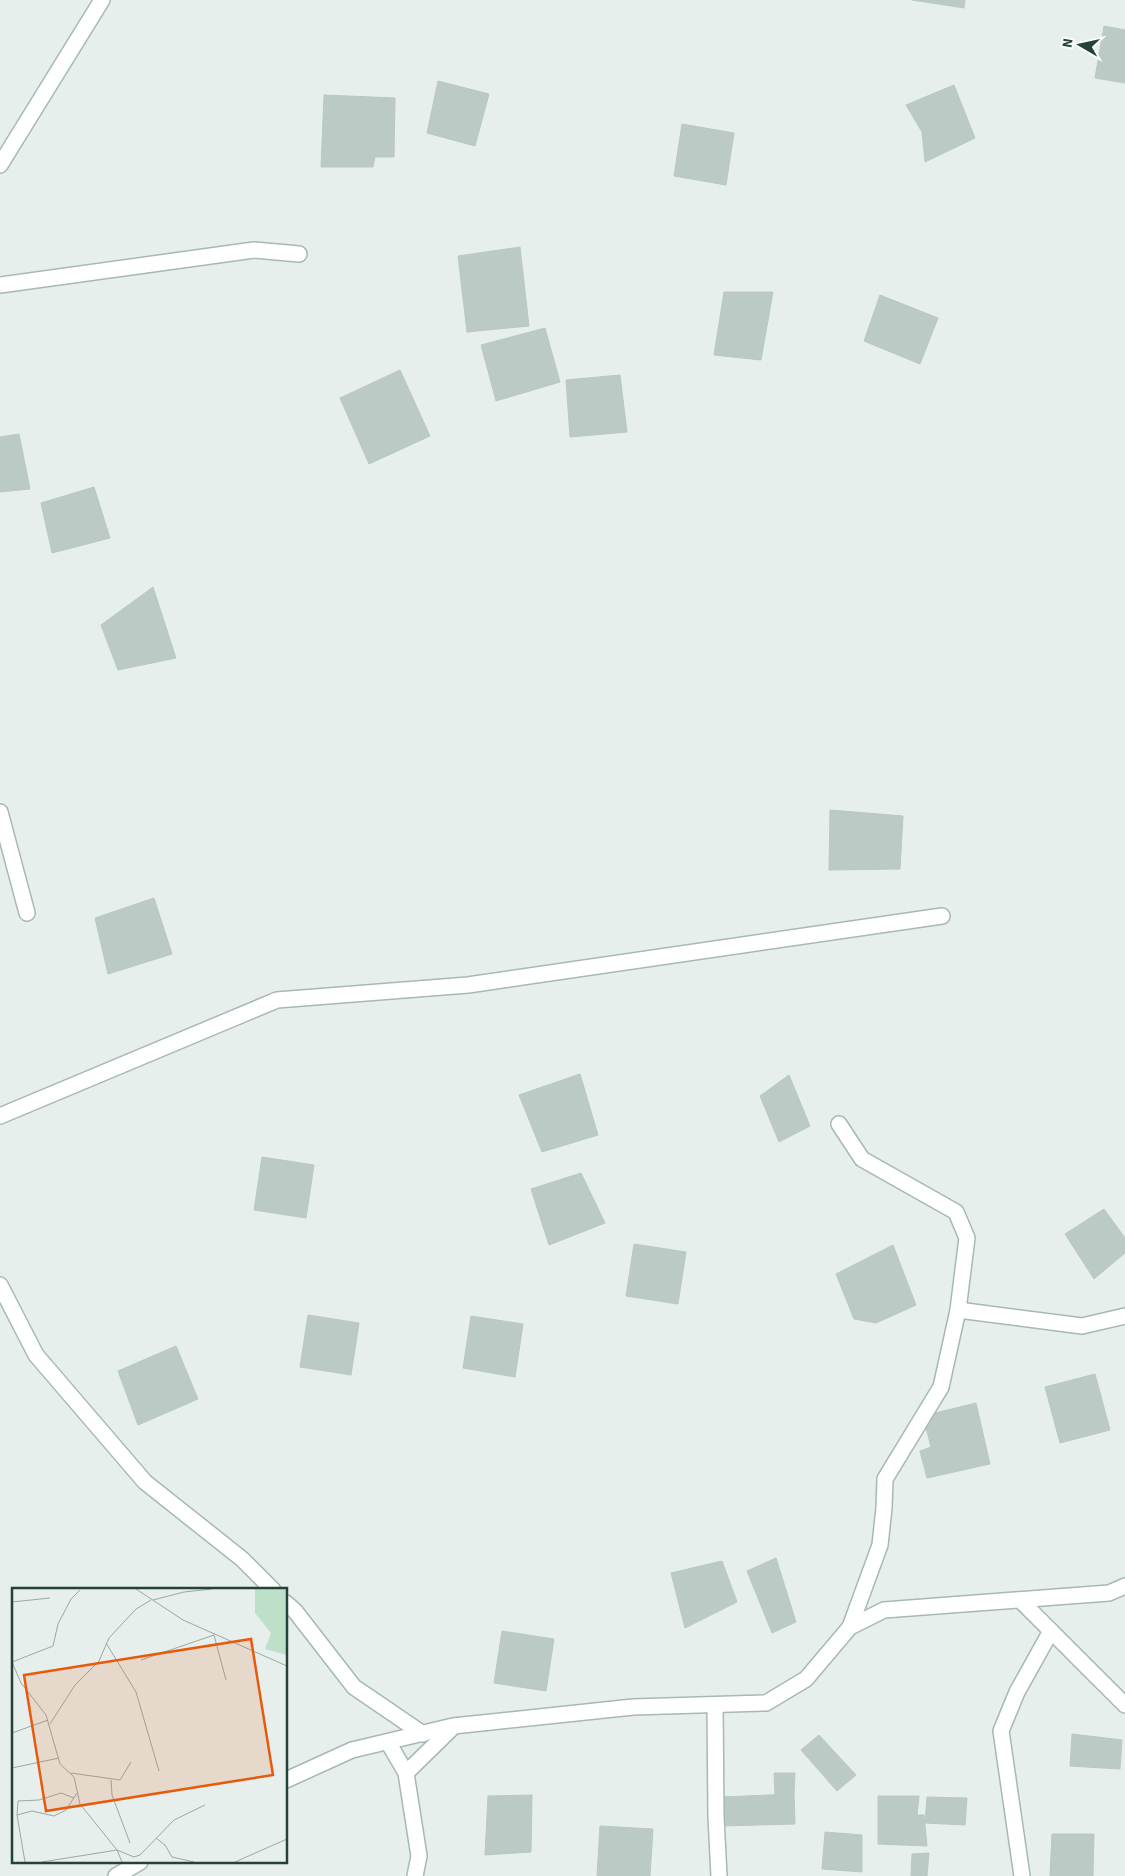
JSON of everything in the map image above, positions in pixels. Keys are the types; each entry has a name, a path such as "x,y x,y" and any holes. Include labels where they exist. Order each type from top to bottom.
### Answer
{"street":[{"path":"0,165 102,0"},
{"path":"0,285 254,250 299,254"},
{"path":"0,812 27,913"},
{"path":"0,1116 277,1000 468,985 942,916"},
{"path":"288,1779 352,1750 453,1726 633,1707 766,1703 806,1679 850,1627 880,1545 885,1478 941,1387 958,1310 967,1238 956,1212 862,1158 839,1124"},
{"path":"0,1285 36,1355 145,1482 242,1559 271,1588"},
{"path":"958,1310 1082,1326 1125,1316"},
{"path":"850,1627 884,1610 1109,1593 1125,1586"},
{"path":"1020,1600 1125,1704"},
{"path":"288,1605 295,1611 354,1687 423,1734"},
{"path":"1022,1876 1001,1730 1017,1692 1051,1631"},
{"path":"715,1705 716,1817 719,1876"},
{"path":"406,1774 453,1726"},
{"path":"388,1742 406,1774 419,1856 415,1876"},
{"path":"116,1876 137,1864"}],"building":[{"path":"912,0 965,0 964,8"},
{"path":"1104,26 1125,30 1125,83 1095,78"},
{"path":"438,81 489,94 475,146 427,133"},
{"path":"954,85 975,138 925,162 922,132 906,105"},
{"path":"324,95 395,98 394,157 375,157 373,167 321,167"},
{"path":"682,124 734,133 726,185 674,176"},
{"path":"520,247 529,326 467,332 458,256"},
{"path":"724,292 773,292 761,360 714,355"},
{"path":"880,295 938,318 920,364 864,341"},
{"path":"545,328 560,382 496,401 481,345"},
{"path":"400,370 430,436 369,464 340,398"},
{"path":"620,375 627,432 570,437 566,380"},
{"path":"19,434 30,489 0,492 0,437"},
{"path":"94,487 110,538 52,553 41,503"},
{"path":"153,587 176,658 118,670 101,625"},
{"path":"830,810 903,816 900,869 829,870"},
{"path":"154,898 172,954 108,974 95,918"},
{"path":"580,1074 598,1135 542,1152 519,1095"},
{"path":"789,1075 810,1126 779,1142 760,1096"},
{"path":"262,1157 314,1165 306,1218 254,1210"},
{"path":"581,1173 605,1223 549,1245 531,1189"},
{"path":"1104,1209 1125,1238 1125,1253 1094,1279 1065,1234"},
{"path":"634,1244 686,1252 678,1304 626,1296"},
{"path":"893,1245 916,1305 876,1323 854,1319 836,1274"},
{"path":"308,1315 359,1323 351,1375 300,1367"},
{"path":"471,1316 523,1324 515,1377 463,1368"},
{"path":"176,1346 198,1399 138,1425 118,1371"},
{"path":"1095,1374 1110,1430 1060,1443 1045,1387"},
{"path":"976,1403 990,1464 927,1478 920,1451 931,1447 923,1416"},
{"path":"776,1558 796,1622 772,1633 747,1571"},
{"path":"722,1561 737,1602 685,1628 671,1573"},
{"path":"502,1631 554,1639 546,1691 494,1683"},
{"path":"1072,1734 1122,1740 1120,1769 1070,1766"},
{"path":"819,1735 856,1775 837,1791 801,1750"},
{"path":"774,1773 795,1773 794,1794 775,1795"},
{"path":"794,1794 795,1824 722,1826 722,1797"},
{"path":"532,1795 531,1852 485,1855 488,1796"},
{"path":"878,1796 919,1796 917,1815 924,1815 927,1846 878,1844"},
{"path":"927,1797 967,1798 965,1825 925,1823"},
{"path":"600,1826 653,1829 650,1876 597,1876"},
{"path":"825,1832 862,1835 862,1872 822,1869"},
{"path":"1052,1834 1094,1834 1093,1876 1050,1876"},
{"path":"929,1853 927,1876 911,1876 912,1854"}]}
